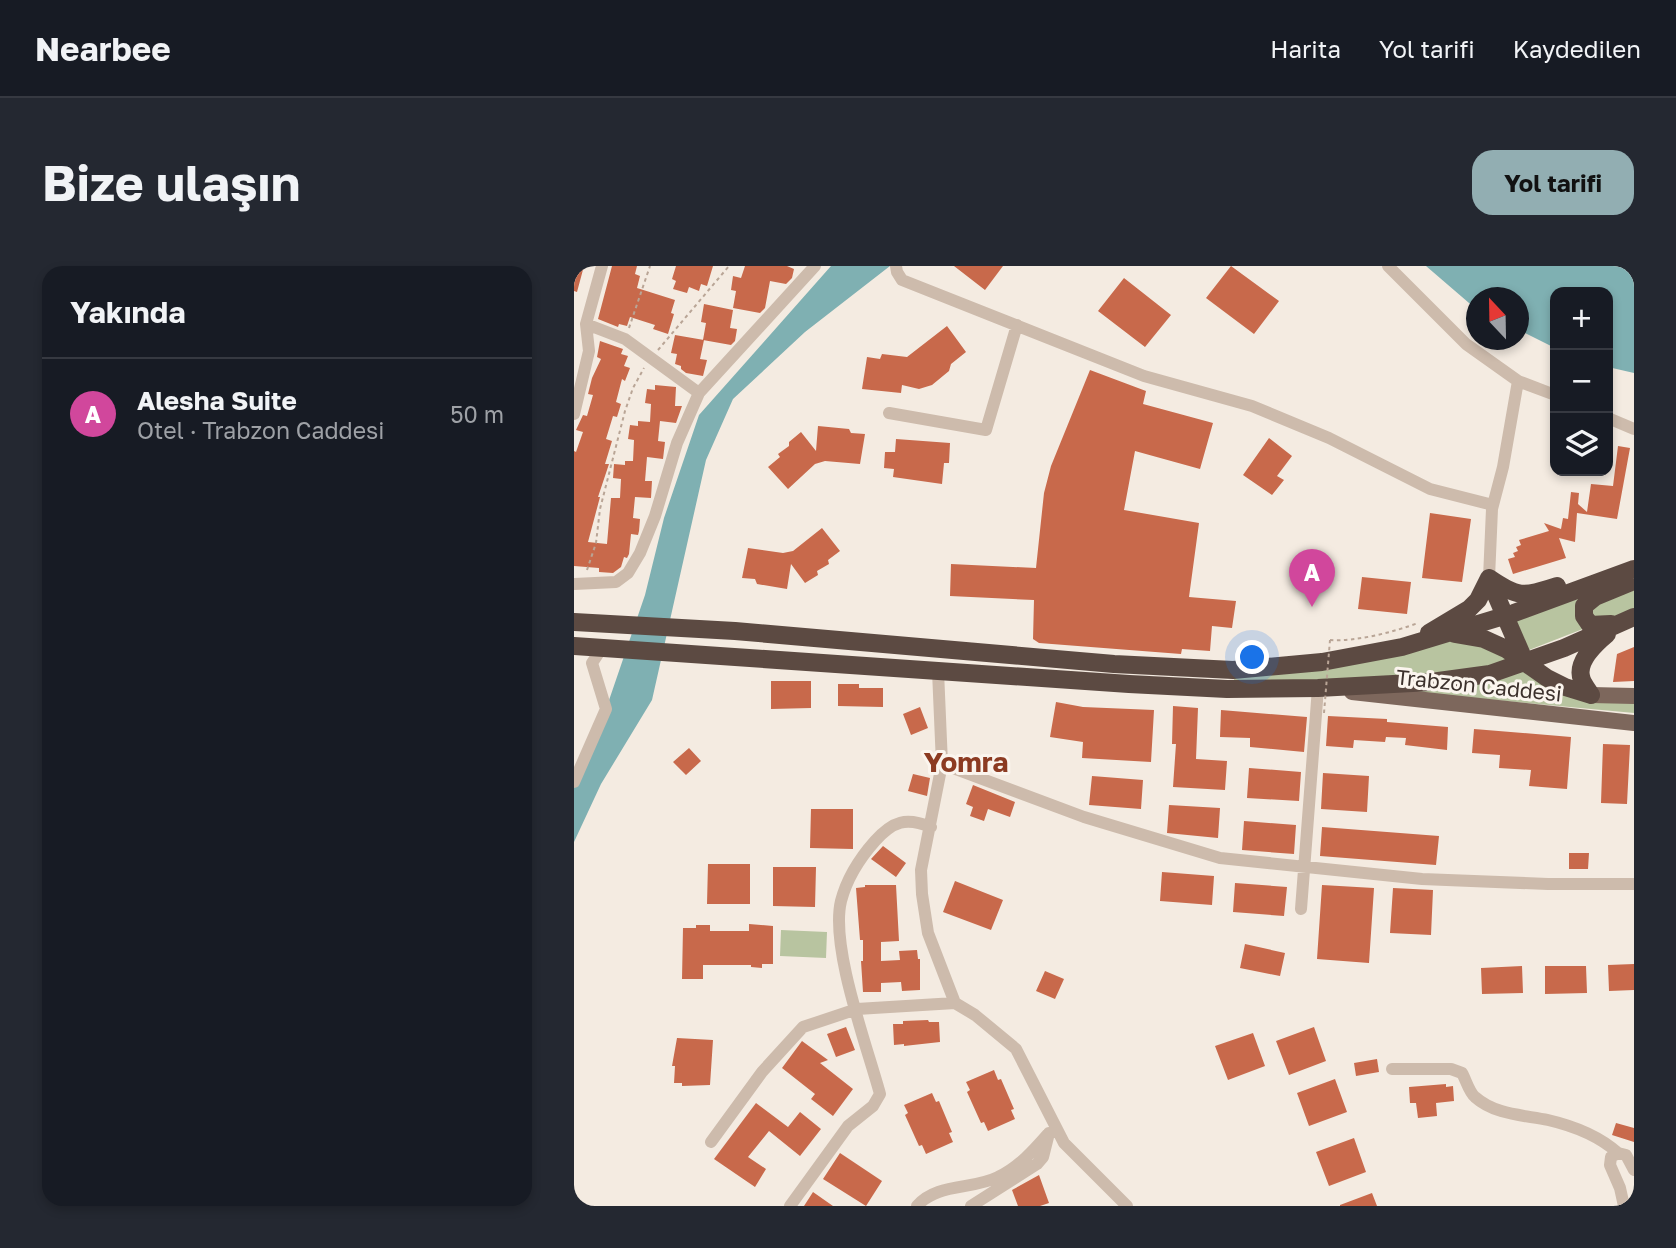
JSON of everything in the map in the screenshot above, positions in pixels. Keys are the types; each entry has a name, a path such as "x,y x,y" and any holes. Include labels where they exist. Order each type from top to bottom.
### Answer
{"highway":[{"path":"1489,578 1509,592 1527,594 1634,560"},
{"path":"576,622 735,631 1114,664 1233,670 1322,662 1402,647 1506,615 1634,569"},
{"path":"1489,578 1525,662"},
{"path":"1402,647 1469,609 1478,600 1489,578"},
{"path":"1630,619 1601,626 1590,625 1584,616 1584,606 1595,597 1634,581"},
{"path":"577,647 1227,689 1318,688 1431,682 1490,674 1567,647 1630,619"},
{"path":"1591,695 1581,679 1581,667 1598,641 1630,619"},
{"path":"1452,633 1484,639 1564,687 1591,695"}],"main road":[{"name":"Trabzon Caddesi","path":"1318,688 1634,723"},
{"name":"Trabzon Caddesi","path":"1591,695 1634,696"}],"street":[{"path":"574,414 589,351 586,324 602,266"},
{"path":"578,584 616,583 628,573 650,528 677,443 699,393 815,266"},
{"path":"896,266 902,280 1144,376 1252,406 1329,438 1430,489 1493,505"},
{"path":"1388,266 1466,344 1518,381 1550,393"},
{"path":"586,324 625,339 699,393"},
{"path":"889,412 986,430 1017,325"},
{"path":"1489,578 1493,505 1503,467 1518,381"},
{"path":"1613,420 1634,429"},
{"path":"574,782 606,709 592,663 600,650 607,649"},
{"path":"939,671 942,764 922,870 923,915 955,1003"},
{"path":"1301,909 1318,688"},
{"path":"942,764 1084,817 1220,858 1422,879 1634,884"},
{"path":"790,1206 848,1126 873,1106 880,1094 839,933 841,900 851,874 867,851 893,825 905,820 917,821 930,827"},
{"path":"711,1142 762,1072 803,1027 857,1009 955,1003 975,1014 1016,1049 1064,1143 1127,1206"},
{"path":"1392,1069 1451,1069 1462,1073 1473,1096 1520,1117 1548,1120 1605,1141 1618,1153 1626,1155 1634,1170"},
{"path":"971,1206 1037,1164 1043,1157 1052,1119"},
{"path":"917,1206 932,1194 998,1178 1024,1159 1048,1135"},
{"path":"1618,1153 1611,1157 1610,1165 1624,1206"}],"path":[{"path":"625,339 650,266"},
{"path":"578,584 596,543 600,509 633,387 651,358 729,266"},
{"path":"1324,713 1330,640 1341,641"}],"green space":[{"path":"1634,586 1634,609 1604,621 1595,621 1590,605"},
{"path":"1594,593 1588,627 1529,650 1516,620"},
{"path":"1450,639 1474,644 1515,662 1375,678 1234,681 1234,675"},
{"path":"1523,669 1634,701 1634,713 1388,690"},
{"path":"781,930 827,932 826,958 780,956"}],"water":[{"path":"831,266 890,266 805,332 733,399 706,460 652,700 601,784 574,842 574,782 606,709 645,595 664,518 699,415"},
{"path":"1426,266 1634,266 1634,373 1613,368 1613,287 1550,287 1550,346 1529,335 1529,287 1466,287 1466,300"}],"building":[{"path":"574,266 584,266 577,292 574,291"},
{"path":"612,266 637,266 635,274 640,276 637,288 675,300 668,334 653,329 655,325 630,317 627,326 619,324 618,327 598,319"},
{"path":"676,266 713,266 707,286 701,284 699,291 689,287 687,293 673,289 676,281 672,279"},
{"path":"745,266 787,266 794,269 792,278 786,284 770,281 765,308 760,313 733,308 736,291 731,290 733,276 741,278"},
{"path":"954,266 1003,266 985,290"},
{"path":"1231,266 1279,301 1254,334 1206,298"},
{"path":"1124,278 1171,315 1145,347 1098,311"},
{"path":"704,304 733,310 730,328 737,329 735,341 731,345 703,340 706,323 701,322"},
{"path":"947,326 966,352 932,385 919,389 902,385 901,393 862,389 867,357 880,359 882,354 907,357"},
{"path":"675,335 704,340 700,359 707,360 703,376 686,373 681,366 675,364 677,354 671,353"},
{"path":"600,341 623,349 621,354 628,356 624,366 630,368 625,381 622,379 616,402 621,404 617,417 613,416 606,439 612,441 605,464 609,464 588,542 607,544 611,498 620,498 621,479 613,478 614,464 625,465 625,461 633,461 634,440 628,439 630,425 638,426 638,421 650,422 651,404 645,403 647,389 655,390 655,385 676,387 675,406 682,406 676,423 660,421 658,441 665,442 663,459 647,457 645,481 652,481 651,498 635,497 633,518 640,519 638,535 631,534 629,554 627,558 624,557 621,567 613,573 599,572 599,568 574,566 574,451 576,452 583,432 576,430 583,415 587,416 593,395 588,394 601,359 597,357"},
{"path":"1090,370 1146,391 1143,404 1213,423 1200,469 1135,451 1124,510 1199,523 1189,597 1236,601 1232,628 1212,626 1210,651 1182,649 1181,654 1039,643 1033,639 1034,600 950,596 951,564 1036,568 1044,493 1051,466"},
{"path":"818,426 849,429 851,433 865,434 860,464 825,461 815,464 788,489 768,467 801,432 816,451"},
{"path":"1269,438 1292,456 1277,476 1284,480 1272,495 1243,475"},
{"path":"896,439 950,443 949,463 944,463 942,484 893,477 894,469 884,468 885,452 895,452"},
{"path":"1618,446 1630,448 1617,519 1577,513 1575,542 1559,538 1566,558 1513,574 1508,559 1515,557 1513,553 1518,551 1516,547 1521,545 1519,540 1549,531 1544,523 1561,529 1563,518 1568,519 1571,492 1579,493 1578,504 1587,512 1591,484 1613,486"},
{"path":"1430,513 1471,519 1462,582 1422,578"},
{"path":"822,528 840,551 828,560 829,564 817,571 818,575 805,583 791,564 787,589 757,584 755,579 742,578 748,548 783,553 793,551"},
{"path":"1362,577 1411,582 1407,614 1358,609"},
{"path":"1634,647 1634,681 1613,682 1617,654"},
{"path":"771,681 811,681 811,708 771,709"},
{"path":"838,684 859,684 859,688 883,688 883,707 838,706"},
{"path":"1056,702 1083,707 1154,710 1151,762 1082,758 1083,742 1050,737"},
{"path":"1173,706 1198,708 1196,759 1227,761 1225,790 1173,787 1176,744 1172,744"},
{"path":"920,707 928,728 911,735 903,714"},
{"path":"1221,710 1307,717 1304,752 1250,747 1250,738 1220,737"},
{"path":"1328,716 1387,719 1387,722 1448,727 1447,750 1405,745 1406,738 1386,737 1385,742 1354,740 1353,748 1326,746"},
{"path":"1474,729 1571,737 1567,789 1529,786 1531,770 1499,768 1500,755 1472,753"},
{"path":"1603,744 1630,745 1627,804 1601,803"},
{"path":"689,748 701,761 686,775 673,762"},
{"path":"1249,768 1301,772 1299,801 1247,798"},
{"path":"1323,773 1369,776 1367,812 1321,809"},
{"path":"913,774 930,778 927,796 908,791"},
{"path":"1092,776 1143,780 1141,809 1089,805"},
{"path":"973,785 1015,802 1010,817 988,809 984,821 970,816 973,807 966,804"},
{"path":"1169,805 1220,808 1218,838 1167,833"},
{"path":"811,809 853,809 853,849 810,848"},
{"path":"1244,821 1296,825 1294,854 1242,850"},
{"path":"1322,827 1439,836 1436,865 1320,856"},
{"path":"883,846 906,863 896,877 871,859"},
{"path":"1569,853 1589,853 1588,869 1569,869"},
{"path":"708,864 750,864 750,904 707,904"},
{"path":"773,867 816,867 815,907 773,906"},
{"path":"1162,872 1214,876 1212,905 1160,901"},
{"path":"955,881 1003,900 991,930 943,912"},
{"path":"1235,883 1287,887 1284,916 1233,912"},
{"path":"865,885 896,885 899,941 881,942 881,961 900,960 899,951 917,950 920,959 920,990 902,991 901,982 881,983 881,992 863,992 863,940 860,940 856,888"},
{"path":"1322,885 1374,888 1369,963 1317,959"},
{"path":"1393,888 1433,890 1431,935 1390,933"},
{"path":"749,924 773,926 773,964 762,964 762,968 751,965 703,965 703,979 682,979 683,928 710,925 710,931 749,931"},
{"path":"1245,944 1285,953 1280,976 1240,968"},
{"path":"1634,964 1634,990 1609,991 1608,965"},
{"path":"1522,966 1523,993 1482,994 1481,968"},
{"path":"1545,966 1586,966 1587,993 1545,994"},
{"path":"1045,971 1064,979 1055,999 1036,991"},
{"path":"928,1020 939,1022 940,1042 894,1045 893,1024"},
{"path":"846,1027 855,1050 836,1057 827,1034"},
{"path":"1314,1027 1326,1061 1289,1075 1276,1041"},
{"path":"1253,1033 1265,1066 1228,1080 1215,1046"},
{"path":"677,1038 713,1040 710,1085 682,1086 682,1083 674,1083 675,1066 672,1066"},
{"path":"802,1041 828,1060 820,1063 853,1089 833,1116 811,1099 815,1094 782,1068"},
{"path":"1377,1059 1379,1072 1356,1076 1354,1063"},
{"path":"994,1070 998,1080 1001,1079 1014,1109 1011,1110 1015,1119 988,1131 984,1122 981,1123 967,1092 970,1090 966,1082"},
{"path":"1335,1079 1347,1112 1309,1126 1297,1093"},
{"path":"1446,1084 1446,1087 1453,1086 1454,1101 1436,1103 1437,1116 1418,1118 1416,1103 1410,1103 1409,1087"},
{"path":"932,1093 936,1102 939,1101 952,1132 949,1133 953,1142 926,1154 922,1145 919,1146 905,1115 908,1113 904,1105"},
{"path":"756,1103 788,1127 800,1112 821,1129 800,1156 769,1131 748,1157 766,1169 755,1187 714,1159"},
{"path":"1616,1123 1634,1128 1634,1142 1612,1135"},
{"path":"1354,1138 1366,1172 1329,1186 1316,1152"},
{"path":"840,1153 882,1181 866,1206 823,1179"},
{"path":"1039,1175 1049,1203 1040,1206 1018,1206 1012,1190"},
{"path":"813,1192 833,1206 804,1206"},
{"path":"1372,1193 1377,1206 1340,1206 1340,1205"}],"place":[{"name":"Alesha Suite","path":"1312,607"}],"district":[{"name":"Yomra","path":"966,761"}]}
